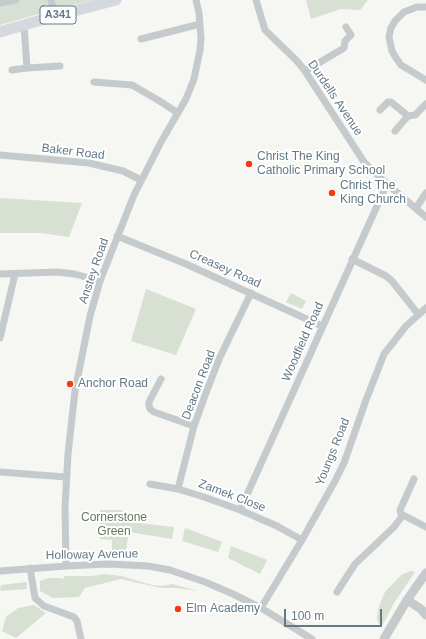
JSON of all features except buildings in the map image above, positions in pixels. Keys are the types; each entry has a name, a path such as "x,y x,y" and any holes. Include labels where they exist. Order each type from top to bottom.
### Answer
{"main road":[{"name":"A341","path":"0,32 116,0"}],"street":[{"path":"0,3 16,0"},
{"path":"51,0 55,16"},
{"name":"Anstey Road","path":"66,566 66,476 75,391 90,316 100,281 117,236 142,180 186,99 194,79 200,50 200,24 196,0"},
{"name":"Durdells Avenue","path":"256,0 265,30 305,71 364,162 426,217"},
{"path":"426,7 417,7 404,12 395,21 391,28 389,37 392,51 402,65 426,80"},
{"path":"140,39 200,24"},
{"path":"24,25 27,68"},
{"path":"305,71 344,48 345,41 351,35 346,27"},
{"path":"12,70 60,66"},
{"path":"94,82 132,85 178,114"},
{"path":"380,110 388,102 391,102 408,116"},
{"path":"395,131 408,116 415,115 426,104"},
{"name":"Baker Road","path":"0,155 89,163 123,171 142,180"},
{"name":"Woodfield Road","path":"240,510 387,184"},
{"path":"416,208 426,193"},
{"name":"Creasey Road","path":"117,236 186,264 322,326"},
{"path":"352,260 386,276 392,281 418,314"},
{"path":"0,274 57,272 75,274 100,281"},
{"path":"0,338 14,274"},
{"name":"Deacon Road","path":"178,489 194,426 220,357 251,293"},
{"name":"Youngs Road","path":"261,608 302,540 344,463 384,354 396,338 418,314 426,308"},
{"path":"161,379 149,402 150,409 154,412 194,426"},
{"path":"0,472 66,476"},
{"path":"414,478 400,510 403,516 426,526"},
{"name":"Zamek Close","path":"150,484 204,496 278,526 302,540"},
{"path":"337,592 355,564 394,527 403,516"},
{"name":"Holloway Avenue","path":"0,571 89,564 148,566 170,570 222,589 261,608 312,639"},
{"path":"30,568 35,598 44,606 74,617 78,621 81,639"},
{"path":"384,639 407,600 426,573"},
{"path":"407,600 421,609 426,615"}],"green space":[{"path":"16,0 94,0 0,25 0,3"},
{"path":"306,0 368,0 360,10 341,9 311,19"},
{"path":"0,198 82,203 69,237 41,233 0,233"},
{"path":"146,289 196,309 176,355 131,341"},
{"path":"291,293 306,301 302,309 286,302"},
{"name":"Cornerstone Green","path":"100,510 122,510 130,522 174,527 172,539 129,532 125,556 112,555 112,540 100,539"},
{"path":"185,528 222,542 218,552 182,541"},
{"path":"231,546 267,560 260,574 228,558"},
{"path":"411,571 415,572 394,603 382,626 379,624 377,619 378,611 385,592 401,575"},
{"path":"104,574 121,576 152,585 163,586 172,584 198,591 177,588 161,588 121,579 85,588 79,597 53,598 40,591 40,581 49,578 64,579 64,576 93,576"},
{"path":"27,582 27,589 0,591 1,585"},
{"path":"34,605 46,613 16,638 2,631 6,617 18,608"}],"place":[{"name":"Christ The King Catholic Primary School","path":"249,164"},
{"name":"Christ The King Church","path":"332,193"},
{"name":"Anchor Road","path":"70,384"},
{"name":"Elm Academy","path":"178,609"}]}
